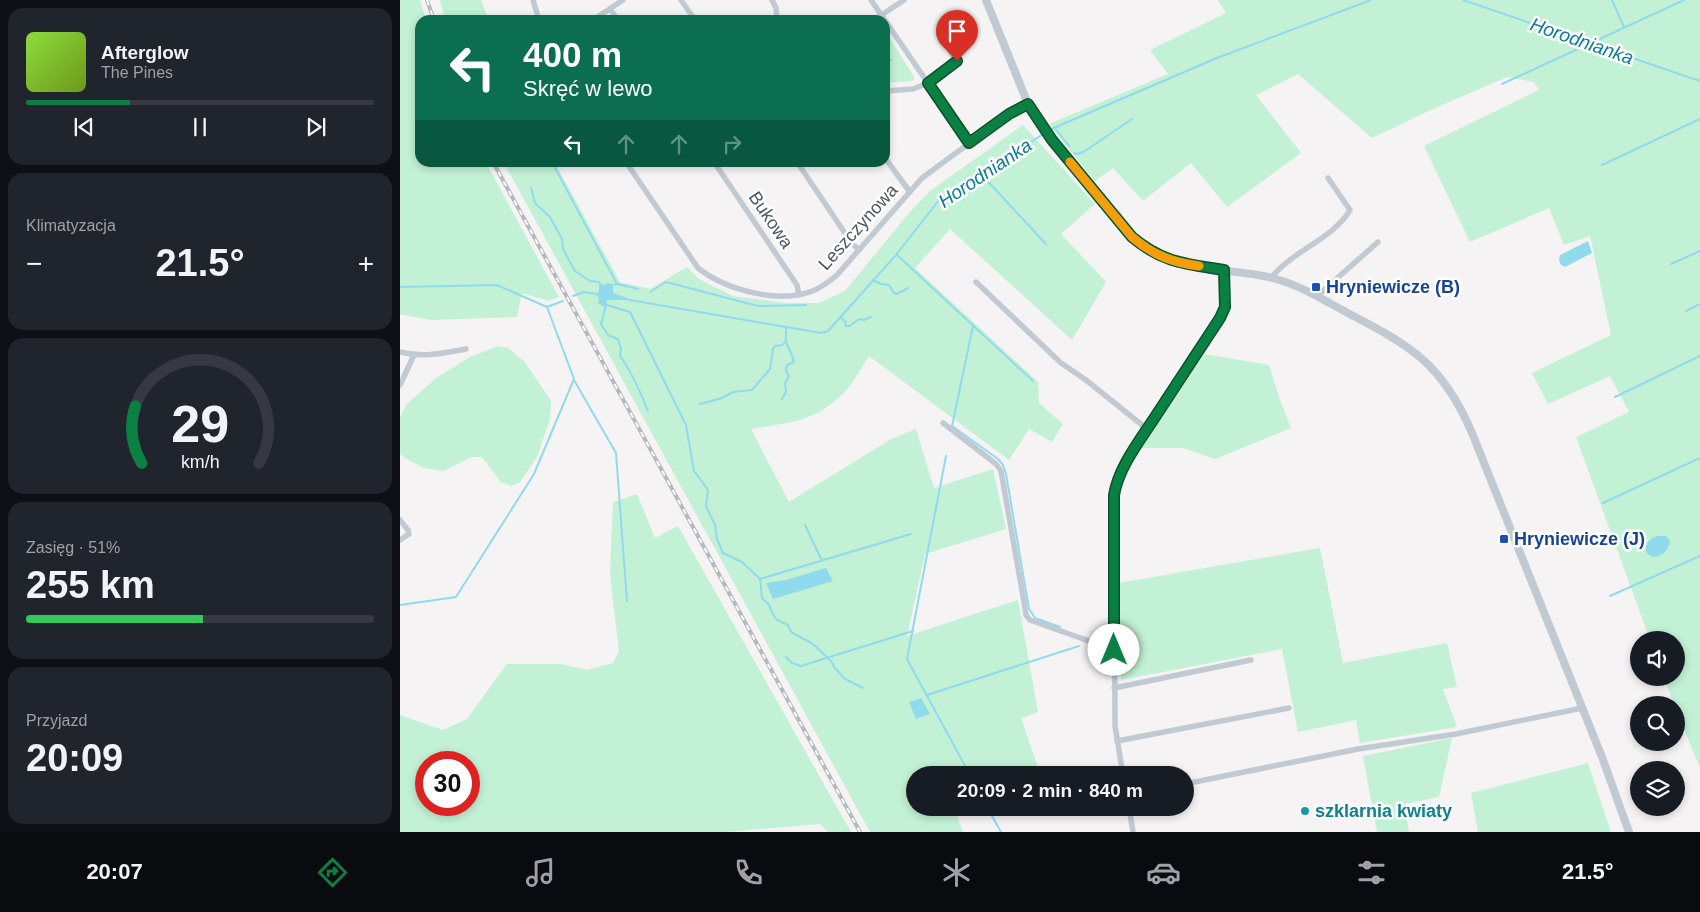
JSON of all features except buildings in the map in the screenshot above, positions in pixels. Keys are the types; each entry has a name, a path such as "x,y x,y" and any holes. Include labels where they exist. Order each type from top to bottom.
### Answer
{"street":[{"path":"533,0 538,15"},
{"path":"601,15 623,0"},
{"path":"681,0 692,15"},
{"path":"772,0 777,15"},
{"path":"871,0 882,15 904,0"},
{"path":"986,0 1017,81 1028,104 1052,140 1132,237 1158,256 1177,263 1271,278 1293,285 1400,340 1440,376 1460,405 1582,708 1629,832"},
{"path":"610,9 614,15"},
{"path":"890,27 969,143"},
{"path":"890,91 913,89 928,83 957,61 939,34"},
{"name":"Leszczynowa","path":"629,167 689,256 698,268 708,276 726,285 771,296 799,295 813,291 837,275 922,178 1009,114 1028,104"},
{"path":"890,165 910,192"},
{"name":"Bukowa","path":"717,167 797,285 799,295"},
{"path":"800,167 851,242 859,250"},
{"path":"1271,278 1280,268 1338,225 1350,210 1328,178"},
{"path":"1317,296 1378,242"},
{"path":"1121,766 1115,726 1114,688 1114,495 1116,485 1120,474 1147,429 1220,318 1225,307 1224,270"},
{"path":"976,282 1060,363 1086,380 1147,429"},
{"path":"400,352 414,355 466,349"},
{"path":"400,385 414,355"},
{"path":"943,423 996,464 1001,470 1026,615 1030,620 1114,650"},
{"path":"400,520 409,534 400,540"},
{"path":"1114,688 1251,660"},
{"path":"1117,741 1289,708"},
{"path":"1194,782 1358,749 1456,734 1582,708"},
{"path":"1130,816 1133,832"}],"green space":[{"path":"400,0 420,0 424,15 415,15 415,167 488,167 559,297 549,301 522,293 517,317 430,320 400,314"},
{"path":"440,0 481,0 487,15 444,15"},
{"path":"1218,0 1700,0 1700,768 1685,732 1685,696 1671,696 1667,686 1685,686 1685,631 1647,631 1576,437 1629,412 1610,376 1548,404 1532,373 1611,335 1590,236 1564,245 1549,208 1470,242 1424,146 1539,90 1534,82 1507,77 1372,138 1298,74 1256,95 1301,153 1227,207 1191,163 1143,201 1113,168 1095,181 1049,124 1168,74 1150,50 1226,13"},
{"path":"890,39 913,75 915,79 912,81 890,83"},
{"path":"1023,125 1095,204 1061,234 1106,282 1072,340 950,229 915,268 1038,382 1039,403 1063,424 1052,442 1029,429 1009,460 869,356 854,381 826,408 804,419 751,429 789,502 891,439 916,429 934,488 993,469 1006,529 925,554 907,636 1018,600 1038,712 1021,718 1038,766 906,766 906,816 957,816 963,832 870,832 506,167 557,167 620,282 650,289 687,267 699,279 733,296 786,303 819,303 845,291 909,213 930,191"},
{"path":"498,346 508,348 524,361 551,401 550,419 537,457 520,482 511,486 501,482 482,457 471,457 444,471 424,468 400,454 400,417 407,404 436,378 470,357"},
{"path":"1204,354 1269,365 1291,428 1215,459 1183,448 1141,448"},
{"path":"637,494 655,538 678,526 851,832 828,832 820,824 726,832 400,832 400,715 443,730 467,719 507,664 561,664 587,670 613,663 619,651 610,575 613,502"},
{"path":"1320,548 1343,663 1447,643 1457,687 1443,689 1457,727 1360,743 1356,720 1298,732 1282,649 1121,680 1119,583"},
{"path":"1452,738 1439,797 1404,804 1409,832 1377,832 1363,756"},
{"path":"1588,763 1611,832 1478,832 1471,793"}],"water":[{"path":"1588,241 1592,253 1565,267 1561,265 1560,255"},
{"path":"599,282 603,285 609,283 613,285 613,293 632,300 606,301 608,306 605,307 598,303 599,298 595,294 599,292"},
{"path":"1658,536 1666,536 1670,544 1661,555 1654,557 1648,555 1646,545"},
{"path":"826,568 833,581 773,599 766,583 786,580"},
{"path":"921,698 930,714 916,719 909,702"}],"waterway":[{"name":"Horodnianka","path":"1049,130 1217,58 1371,0"},
{"name":"Horodnianka","path":"1463,0 1700,81"},
{"path":"1612,0 1624,27"},
{"name":"Horodnianka","path":"1502,84 1684,0"},
{"path":"1074,153 1078,154 1085,151 1132,119"},
{"path":"1602,165 1700,119"},
{"path":"1054,127 1069,146"},
{"name":"Horodnianka","path":"630,300 821,333 828,331 896,255 939,200 1045,133"},
{"path":"555,167 617,284"},
{"path":"981,174 1046,244"},
{"path":"531,188 535,203 550,217 562,239 563,249 575,271 590,281 599,282 600,284"},
{"path":"1671,264 1700,251"},
{"path":"897,255 1033,381"},
{"path":"873,280 889,285 894,293 897,294 908,288"},
{"path":"650,292 666,282 758,306 806,305"},
{"path":"612,285 617,284 638,289"},
{"name":"Horodnianka","path":"400,287 497,285 547,307 563,301"},
{"name":"Horodnianka","path":"573,296 584,292 596,294"},
{"path":"1686,311 1700,304"},
{"path":"606,305 601,324 608,335 618,339 621,349 620,356 632,375 648,411"},
{"path":"607,305 630,312 686,425 694,471 708,490 706,506 715,525 717,539 723,553 742,562 760,579 762,598 769,605 777,620 788,625 791,632 813,644 832,662 845,679 863,688"},
{"path":"400,605 456,597 534,474 574,379 547,307"},
{"path":"841,318 845,321 846,326 850,326 859,319 864,320 871,317"},
{"path":"973,326 952,426 998,459 1003,465 1029,609 1035,618 1060,627"},
{"path":"700,404 722,398 733,392 752,390 770,369 775,346 782,345 786,341 786,327"},
{"path":"782,399 786,392 785,383 789,376 786,371 787,365 794,362 786,342"},
{"path":"1615,397 1700,356"},
{"path":"574,380 616,453 627,601"},
{"path":"946,456 907,659 965,766"},
{"path":"1603,503 1700,458"},
{"path":"805,525 822,561"},
{"path":"760,579 911,534"},
{"path":"1610,596 1700,556"},
{"path":"786,657 792,663 801,666 913,631"},
{"path":"927,695 1079,646"},
{"path":"992,816 1001,832"}],"railway":[{"path":"427,0 432,15"},
{"path":"496,167 860,832"}],"slow traffic":[{"path":"1070,162 1132,237 1143,246 1158,256 1177,263 1199,266"}],"place":[{"name":"Hryniewicze (B)","path":"1316,287"},
{"name":"Hryniewicze (J)","path":"1504,539"},
{"name":"szklarnia kwiaty","path":"1305,811"}],"route":[{"path":"957,61 928,83 969,143 1009,114 1028,104 1052,140 1132,237 1158,256 1177,263 1224,270 1226,297 1225,307 1220,318 1147,429 1120,474 1116,485 1114,495 1114,650"}]}
